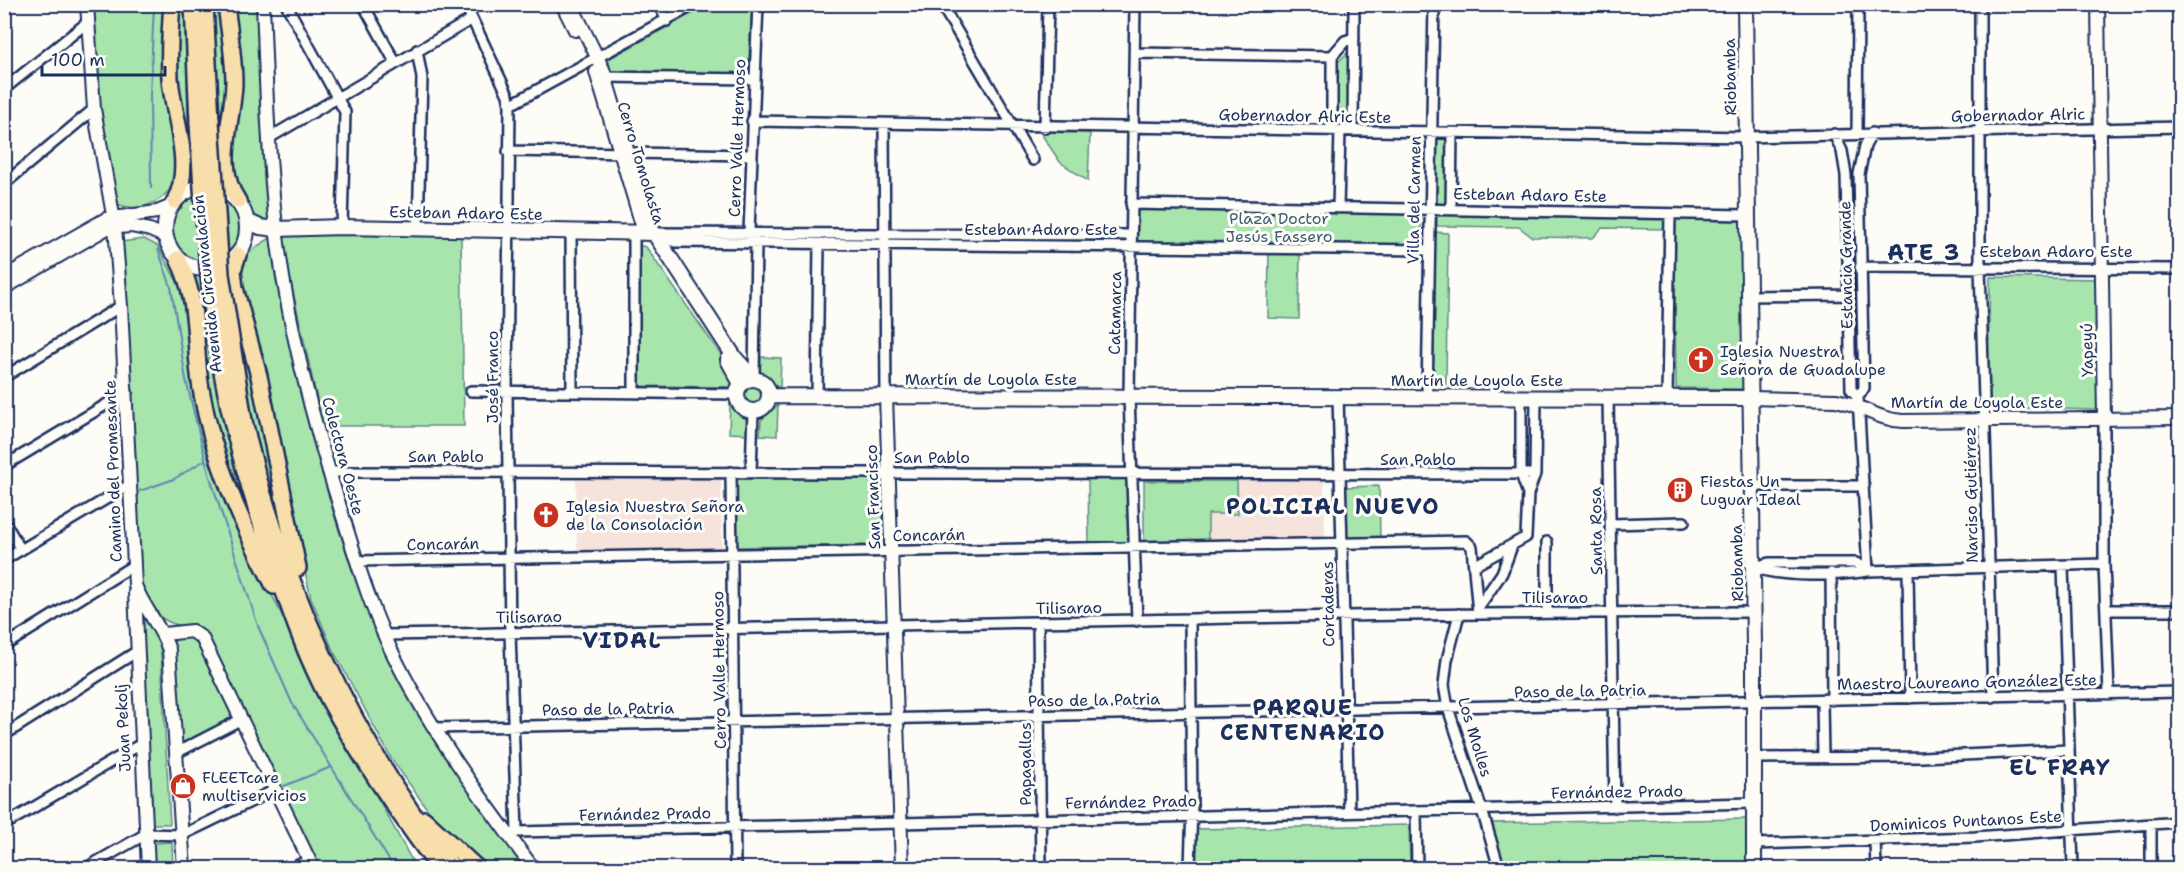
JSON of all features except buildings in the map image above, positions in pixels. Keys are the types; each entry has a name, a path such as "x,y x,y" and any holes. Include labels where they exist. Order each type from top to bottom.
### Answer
{"highway":[{"path":"172,4 170,81 183,170 181,189 173,203"},
{"name":"Avenida Circunvalación","path":"193,4 220,274 248,482 296,629 328,699 395,796 439,868"},
{"name":"Avenida Circunvalación","path":"204,122 205,4"},
{"path":"226,4 234,81 225,167 230,186 238,201"},
{"path":"241,251 233,270 235,288 259,376 288,530 310,621"},
{"path":"178,259 191,287 201,387 217,457 231,497 255,550 296,629"},
{"name":"Avenida Circunvalación","path":"239,423 310,621 360,725 395,796 453,868"},
{"path":"395,796 429,868"},
{"path":"395,796 477,868"}],"main road":[{"name":"Riobamba","path":"1745,4 1749,398 1754,567 1754,868"},
{"path":"241,251 247,221 238,201 221,190 201,187 191,190 173,203 165,226 166,237 178,259 189,266 202,269 216,268 276,229"},
{"path":"247,221 260,227 276,229"},
{"name":"Esteban Adaro Este","path":"276,229 342,227 644,233"},
{"name":"Cerro Tomolasta","path":"644,233 735,358 746,384"},
{"path":"746,384 768,386 770,396 766,405 753,411 740,404 746,384"},
{"name":"Martín de Loyola Este","path":"770,396 1749,398"}],"street":[{"name":"Camino del Promesante","path":"87,4 94,109 114,222 122,306 135,585 141,602 164,634"},
{"name":"Colectora Oeste","path":"263,4 276,229 293,329 328,472 357,561 396,662 434,728 513,833 533,868"},
{"path":"286,4 345,112 342,227"},
{"path":"363,4 395,62"},
{"name":"José Franco","path":"465,4 508,95 510,105 507,391 510,633 514,727 513,833"},
{"name":"Cerro Tomolasta","path":"561,4 596,61"},
{"name":"Cerro Tomolasta","path":"571,4 596,61 625,154 644,233"},
{"path":"659,4 668,21"},
{"path":"510,105 596,61 695,4"},
{"name":"Cerro Valle Hermoso","path":"756,243 749,232 758,4"},
{"path":"941,4 1033,160"},
{"path":"1045,128 1047,4"},
{"name":"Catamarca","path":"1136,4 1129,396 1137,621"},
{"path":"1353,130 1354,4"},
{"name":"Villa del Carmen","path":"1427,397 1428,209 1434,4"},
{"path":"1857,133 1858,4"},
{"name":"Narciso Gutiérrez","path":"1980,4 1980,267 1987,567 1993,697"},
{"name":"Yapeyú","path":"2098,4 2104,564 2109,694"},
{"path":"269,138 339,98 395,62 472,19"},
{"path":"4,89 88,22"},
{"path":"1338,208 1332,56 1345,41 1354,38"},
{"path":"417,50 422,78 418,229"},
{"path":"1135,53 1332,56"},
{"path":"601,77 754,79"},
{"path":"4,184 94,109"},
{"name":"Gobernador Alric Este","path":"752,121 1045,128 1353,130 1747,137 1857,133"},
{"name":"San Francisco","path":"884,125 885,396 890,472 902,868"},
{"name":"Gobernador Alric","path":"1857,133 2180,127"},
{"path":"1451,209 1452,133"},
{"name":"Estancia Grande","path":"1868,571 1859,402 1864,388 1859,174 1865,146 1872,133"},
{"name":"Estancia Grande","path":"1834,134 1842,151 1846,175 1851,389 1859,402"},
{"path":"508,151 751,155"},
{"path":"1846,175 1859,174"},
{"path":"4,288 114,222 157,212 173,203"},
{"name":"Esteban Adaro Este","path":"1131,204 1748,215"},
{"path":"1667,398 1670,214"},
{"path":"4,277 100,221 138,227 166,237"},
{"path":"571,231 572,391"},
{"path":"634,392 644,233"},
{"name":"Esteban Adaro Este","path":"644,233 1131,235"},
{"name":"Esteban Adaro Este","path":"644,233 675,242 1429,250"},
{"path":"471,391 634,392 746,384 756,243"},
{"path":"817,396 819,244"},
{"name":"Esteban Adaro Este","path":"1860,267 2180,268"},
{"path":"1749,296 1848,295"},
{"path":"4,377 122,306"},
{"path":"4,466 127,392"},
{"name":"Cortaderas","path":"1338,396 1348,812"},
{"path":"1478,611 1474,566 1526,537 1527,494 1521,474 1521,397"},
{"path":"1527,494 1535,474 1536,397"},
{"name":"Santa Rosa","path":"1608,397 1616,807"},
{"name":"Martín de Loyola Este","path":"1749,398 1859,402 1888,420 2180,418"},
{"path":"751,472 753,411"},
{"name":"San Pablo","path":"328,472 1535,474"},
{"name":"Cerro Valle Hermoso","path":"731,472 735,868"},
{"path":"4,560 130,484"},
{"path":"1752,486 1864,486"},
{"path":"4,521 21,550"},
{"path":"1610,524 1684,522"},
{"name":"Concarán","path":"357,561 1342,542 1466,542 1472,547 1474,566"},
{"path":"1547,542 1547,612"},
{"path":"1478,611 1502,573 1512,546"},
{"path":"1754,567 1769,563 1856,563 1868,571"},
{"path":"1754,567 1769,573 1832,573 2104,564"},
{"path":"4,646 134,565"},
{"path":"2064,566 2073,868"},
{"path":"1908,570 1910,699"},
{"path":"1832,573 1832,700"},
{"name":"Juan Pekolj","path":"135,585 136,652 148,868"},
{"path":"2106,610 2180,610"},
{"name":"Tilisarao","path":"385,635 893,627 1459,614 1478,611 1754,612"},
{"name":"Los Molles","path":"1459,614 1444,674 1448,708 1499,868"},
{"path":"1190,620 1190,868"},
{"name":"Papagallos","path":"1038,623 1041,868"},
{"path":"184,868 169,650 164,634 192,631 202,638 311,864 292,868"},
{"path":"4,735 136,652"},
{"name":"Maestro Laureano González Este","path":"1755,702 2180,692"},
{"path":"1822,700 1823,757"},
{"name":"Paso de la Patria","path":"434,728 1755,702"},
{"path":"176,753 240,720"},
{"path":"4,825 141,744"},
{"path":"1755,758 1922,757 2068,750"},
{"path":"86,868 146,834 182,836 275,790"},
{"name":"Fernández Prado","path":"513,833 900,821 1755,803"},
{"path":"1416,811 1417,868"},
{"name":"Dominicos Puntanos Este","path":"1755,844 1875,841 2180,822"},
{"path":"2151,824 2151,868"},
{"path":"1875,841 1876,868"}],"shaded area":[{"path":"721,479 722,549 577,550 576,480"},
{"path":"1324,480 1325,540 1208,541 1208,514 1237,514 1237,481"}],"green space":[{"path":"94,5 165,5 165,92 177,153 177,173 169,190 162,197 144,206 125,207 116,203 100,115"},
{"path":"175,5 186,5 188,122 216,121 210,5 222,5 228,51 228,189 208,184 187,186 175,98"},
{"path":"229,5 260,5 269,217 266,222 251,216 227,169"},
{"path":"708,5 752,5 748,74 615,74 610,70 609,59 612,57"},
{"path":"1350,50 1349,121 1338,120 1338,62"},
{"path":"1040,132 1090,133 1088,181 1060,162"},
{"path":"1437,139 1449,139 1448,208 1437,208"},
{"path":"1850,179 1855,179 1859,386 1856,388"},
{"path":"206,191 220,194 232,202 240,214 243,228 240,242 232,254 220,262 206,265 192,262 180,254 172,242 169,228 172,214 180,202 192,194"},
{"name":"Plaza Doctor Jesús Fassero","path":"1137,208 1421,213 1421,247 1137,242"},
{"path":"1437,214 1666,217 1666,229 1602,228 1593,238 1532,237 1519,227 1437,226"},
{"path":"1674,217 1747,217 1744,389 1676,388"},
{"path":"1435,232 1448,233 1446,385 1433,384"},
{"path":"280,233 461,236 464,426 323,426"},
{"path":"892,237 1125,238 1125,243 892,242"},
{"path":"271,238 293,350 319,462 353,572 374,625 413,702 443,751 475,799 527,868 485,868 435,820 391,758 332,648 311,598 238,278 245,258 258,245"},
{"path":"144,239 158,246 183,293 196,399 222,493 315,683 416,868 318,868 193,627 173,624 159,616 149,603 140,584 121,242"},
{"path":"646,247 735,375 737,381 734,387 643,386 639,383 639,248"},
{"path":"1269,252 1300,253 1299,319 1268,318"},
{"path":"187,271 217,273 250,349 288,547 221,406 267,557 221,461"},
{"path":"1990,277 2100,279 2097,410 1987,407"},
{"path":"761,357 781,358 780,389 760,371"},
{"path":"754,382 763,386 767,395 763,404 754,408 745,404 741,395 745,386"},
{"path":"730,402 748,420 748,434 729,433"},
{"path":"778,405 777,436 760,435 761,420"},
{"path":"886,478 887,545 735,547 735,479"},
{"path":"1088,479 1127,479 1128,543 1089,544"},
{"path":"1144,481 1237,481 1238,514 1208,514 1208,541 1144,541"},
{"path":"1379,486 1380,538 1346,539 1345,487"},
{"path":"140,620 145,620 159,639 170,824 151,824"},
{"path":"180,636 195,639 231,712 229,722 182,743 179,740 173,650 174,642"},
{"path":"1749,819 1749,868 1503,868 1490,823"},
{"path":"1409,825 1410,868 1196,868 1195,829"},
{"path":"172,842 173,868 154,868 153,843"}],"waterway":[{"path":"99,11 108,4"},
{"path":"151,188 150,94 154,4"},
{"path":"158,249 171,287 186,380 209,474 258,626 292,703 394,868"},
{"path":"140,491 174,479 205,460"},
{"path":"284,786 331,767"}],"place":[{"name":"Iglesia Nuestra Señora de Guadalupe","path":"1701,360"},
{"name":"Fiestas Un Luguar Ideal","path":"1680,490"},
{"name":"Iglesia Nuestra Señora de la Consolación","path":"546,515"},
{"name":"FLEETcare multiservicios","path":"183,786"}],"district":[{"name":"ATE 3","path":"1924,252"},
{"name":"POLICIAL NUEVO","path":"1333,506"},
{"name":"VIDAL","path":"622,640"},
{"name":"PARQUE CENTENARIO","path":"1303,720"},
{"name":"EL FRAY","path":"2060,767"}]}
